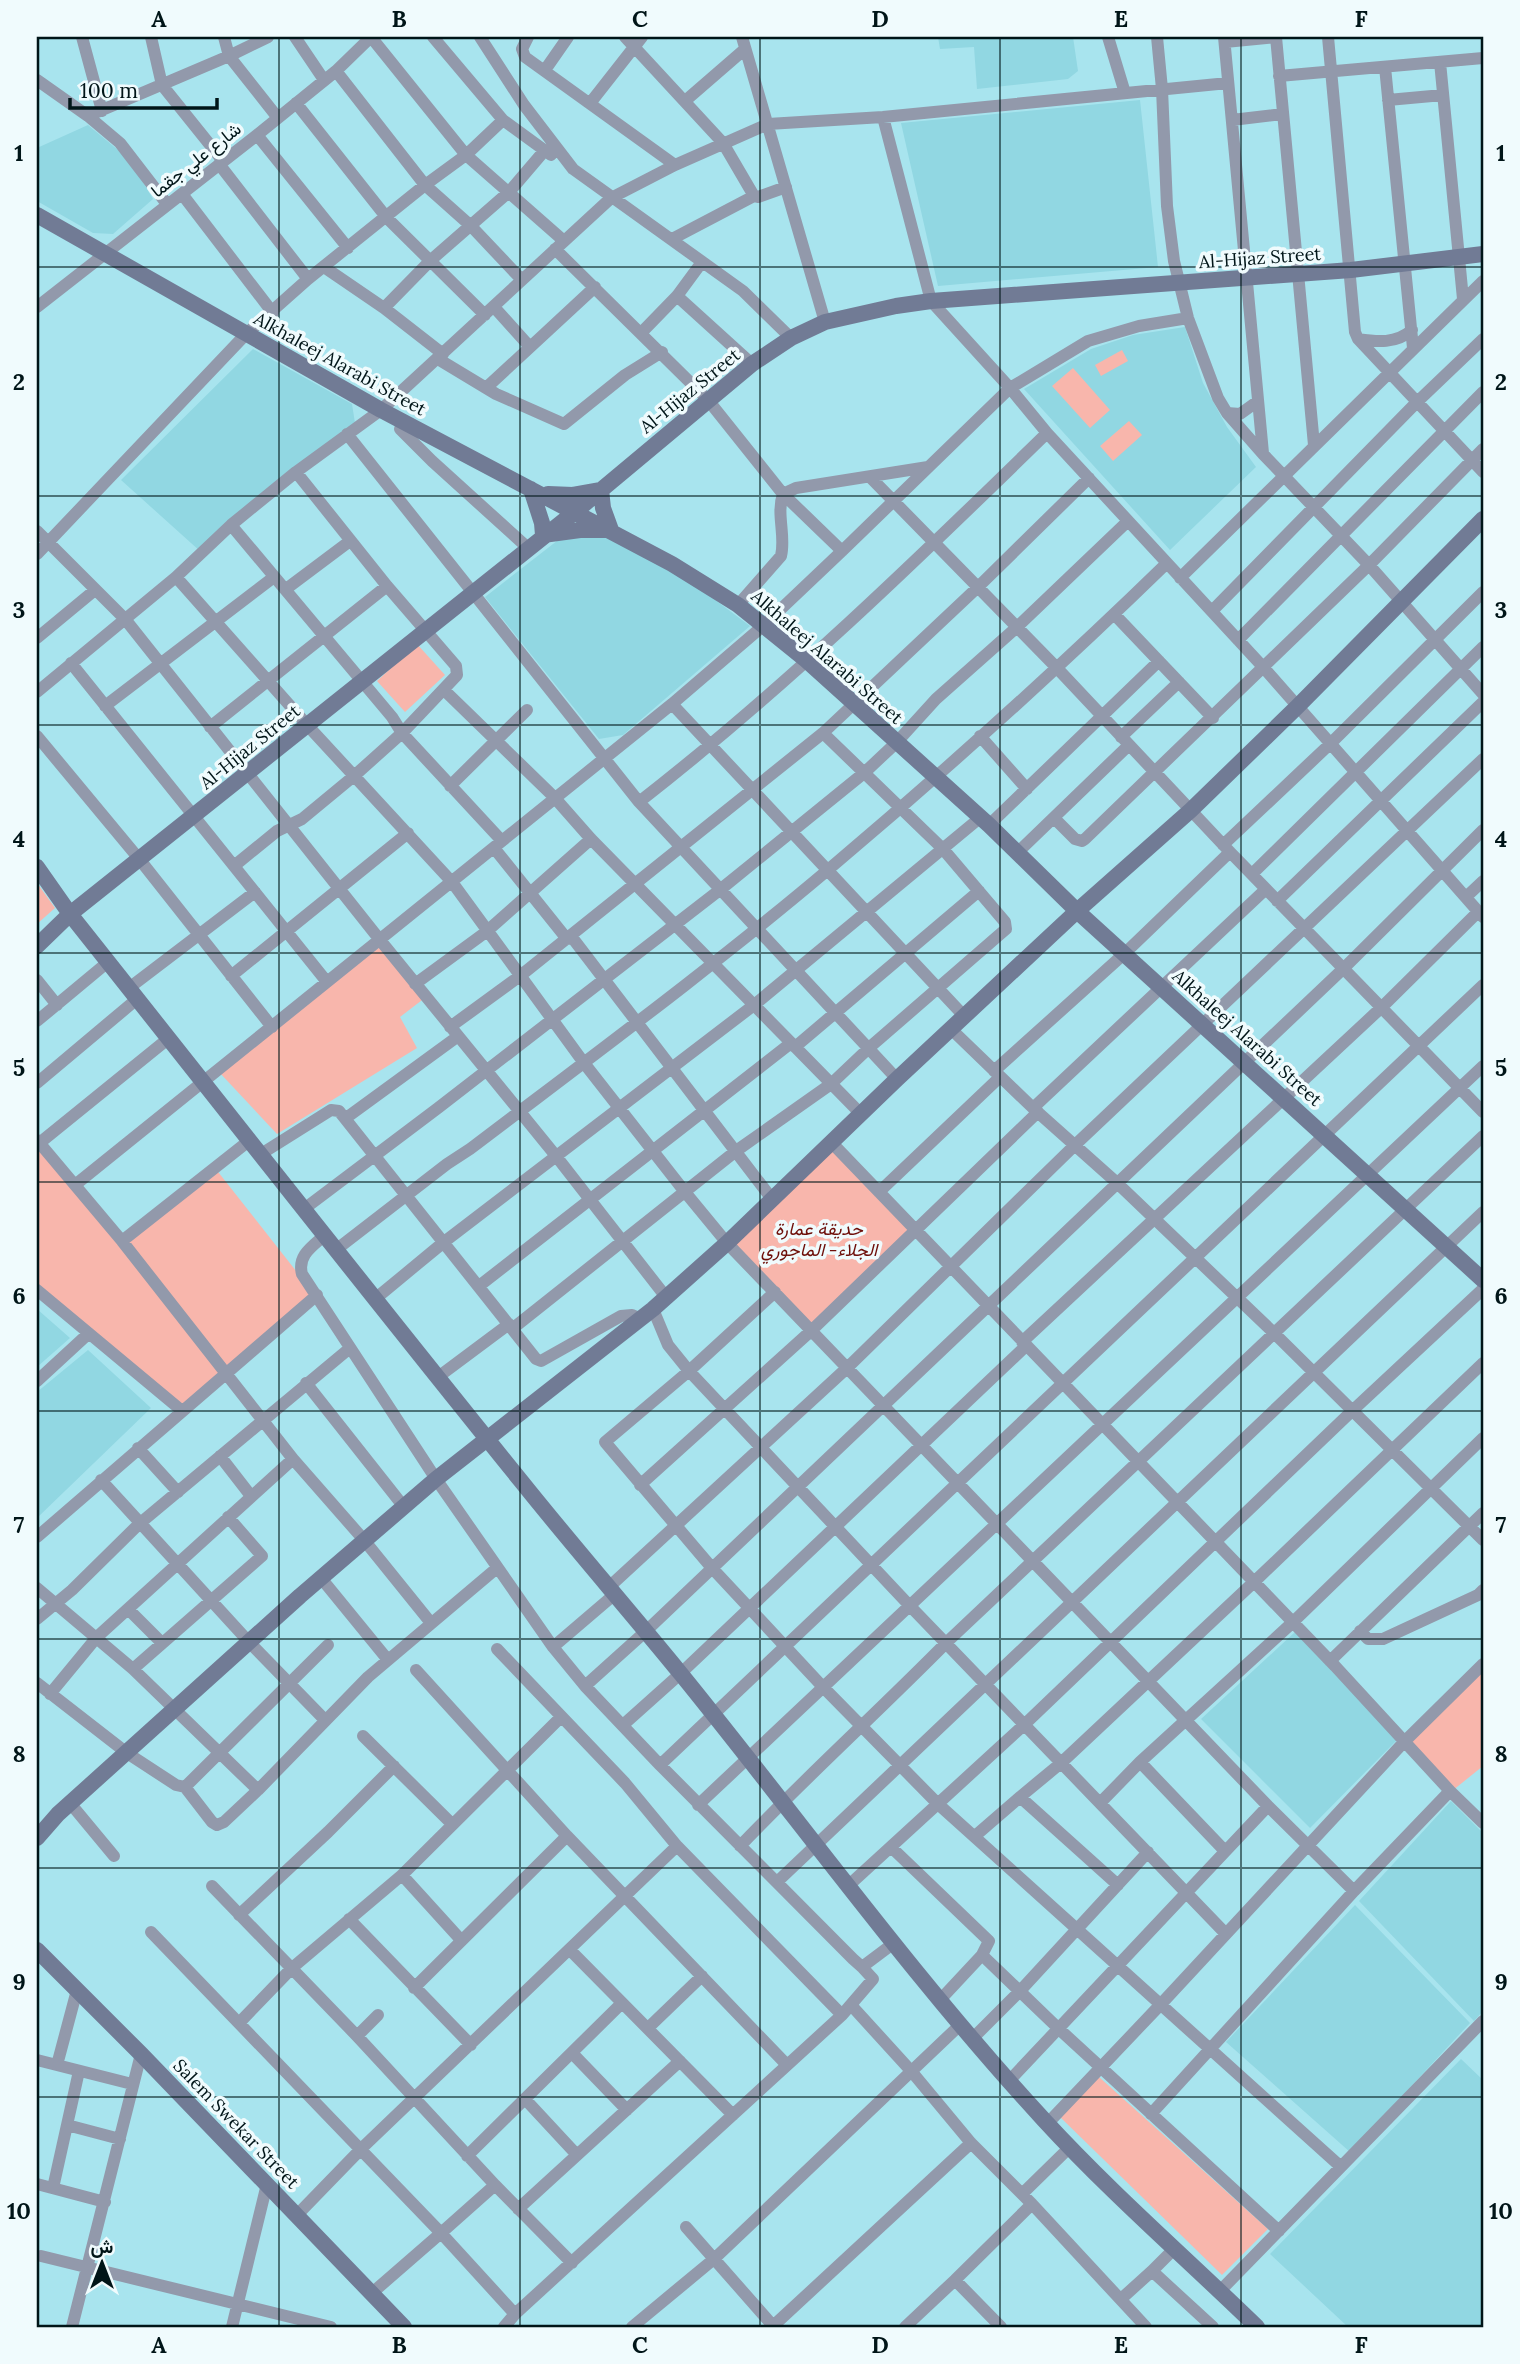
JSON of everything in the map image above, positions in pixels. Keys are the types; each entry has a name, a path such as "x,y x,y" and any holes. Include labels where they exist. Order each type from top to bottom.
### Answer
{"street":[{"path":"82,37 102,111"},
{"path":"151,37 162,85 309,279"},
{"path":"224,37 229,56 278,118"},
{"path":"88,117 268,37"},
{"path":"295,37 324,80"},
{"path":"371,37 466,155 510,191 594,287 708,400 783,494 842,551"},
{"name":"شارع علي جقما","path":"37,307 257,135 336,71 371,37"},
{"path":"433,37 503,120 743,291 791,338"},
{"path":"480,37 523,105 573,169"},
{"path":"528,37 522,49 525,57 675,165"},
{"path":"545,70 568,37"},
{"path":"1108,37 1125,93"},
{"path":"1157,37 1167,206 1178,283 1210,380 1227,413 1402,601 1483,694"},
{"path":"1263,454 1225,39 1276,37 1314,444"},
{"path":"1328,37 1355,332 1358,340 1483,472"},
{"path":"590,102 634,40 723,143 754,196"},
{"path":"685,101 743,43 825,323"},
{"path":"1279,76 1483,58"},
{"path":"1440,62 1463,299"},
{"path":"1385,67 1413,348"},
{"path":"336,71 425,185 471,226 522,280"},
{"path":"37,79 127,150 167,204"},
{"path":"37,692 176,577 232,525 296,472 381,410 611,198 675,165 768,124 883,117 1228,83"},
{"path":"1388,100 1443,95"},
{"path":"296,103 387,218 530,347"},
{"path":"1232,120 1283,114"},
{"path":"623,1725 922,1446 1155,1219 1481,914 1264,668 1047,433 1010,388 931,302 883,117"},
{"path":"37,554 246,334 348,247 466,155 503,120"},
{"path":"257,135 348,247"},
{"path":"384,308 431,260 510,191 545,150"},
{"path":"672,239 754,196 786,187"},
{"path":"181,194 272,313"},
{"name":"Alkhaleej Alarabi Street","path":"37,215 381,410 576,511 703,581 738,605 806,660 985,821 1077,911 1483,1280"},
{"name":"Al-Hijaz Street","path":"37,946 70,914 576,511 752,364 791,338 825,323 897,306 1351,270 1483,254"},
{"path":"642,332 677,296 702,262"},
{"path":"324,267 384,308 441,356 496,394 564,424 625,375 662,352"},
{"path":"1180,578 1483,281"},
{"path":"487,387 594,287"},
{"path":"677,296 752,364"},
{"path":"75,1185 672,704 764,625 1010,388 1088,341 1139,326 1188,318"},
{"path":"1358,340 1378,342 1403,338 1412,330"},
{"path":"1212,611 1483,338"},
{"path":"1238,640 1483,392"},
{"path":"1227,413 1240,414 1258,401"},
{"path":"400,429 528,548"},
{"path":"639,802 712,746 935,542 1047,433"},
{"path":"347,434 639,802 897,1079"},
{"path":"1054,818 1075,839 1082,841 1213,718 1483,449"},
{"path":"783,494 796,488 928,467"},
{"path":"234,866 277,831 302,819 354,776 402,733 457,675 456,666 349,541 296,472"},
{"path":"871,478 1483,1112"},
{"path":"346,1118 823,733 1089,478"},
{"path":"601,490 603,508 611,530 580,530 543,535 536,491 573,495 601,490"},
{"path":"738,605 781,556 783,545 780,508 783,494"},
{"path":"37,1838 70,1803 364,1540 436,1479 647,1314 727,1243 1077,911 1191,810 1297,708 1483,519"},
{"path":"304,1209 721,889 864,773 936,699 1016,628 1128,520"},
{"path":"232,525 396,722 402,733 498,844 530,893 604,980 772,1199"},
{"path":"37,531 125,619 666,1297"},
{"path":"286,589 349,541"},
{"path":"337,1249 638,1023 828,870 980,736 1167,563"},
{"path":"176,577 308,726 453,882 486,932 584,1063 727,1243 1147,1681 1354,1891"},
{"path":"105,706 274,577"},
{"path":"210,727 387,586"},
{"path":"37,638 95,590"},
{"path":"878,1192 1125,953 1226,848 1483,592"},
{"path":"1114,614 1213,718"},
{"path":"1252,874 1483,648"},
{"path":"375,1299 444,1242 754,1005 943,849 1027,789 1159,662"},
{"path":"71,663 327,982"},
{"path":"1017,853 1054,818 1179,682"},
{"path":"444,690 554,797 591,839 861,1114"},
{"path":"1277,901 1483,702"},
{"path":"672,704 965,1017"},
{"path":"450,786 527,710"},
{"path":"438,1377 511,1327 736,1152 831,1084 1007,925 943,849 823,733"},
{"path":"980,736 1027,789"},
{"path":"37,737 140,860 272,1027"},
{"path":"553,1647 760,1447 847,1368 1202,1023 1305,930 1483,760"},
{"path":"585,1685 645,1632 884,1406 1116,1182 1344,968 1483,830"},
{"path":"231,976 408,833"},
{"path":"415,984 486,932 591,839"},
{"path":"37,867 70,914 375,1299 748,1757 960,2025 1047,2124 1173,2250 1257,2327"},
{"path":"1466,897 1483,881"},
{"path":"640,1485 916,1231 1036,1110 1266,889"},
{"path":"479,1286 793,1045 979,891"},
{"path":"37,1083 199,935 255,892"},
{"path":"37,1021 108,962"},
{"path":"37,980 57,1005"},
{"path":"660,1765 1483,985"},
{"path":"951,1029 1237,1297 1483,1540"},
{"path":"169,1038 38,1143 122,1241 293,1459 364,1540 431,1623"},
{"path":"698,1805 1483,1066"},
{"path":"261,1154 331,1110 339,1111 536,1359 541,1361 621,1316 647,1314"},
{"path":"740,1846 947,1642 1483,1136"},
{"path":"122,1241 250,1140"},
{"path":"832,1143 1483,1823"},
{"path":"777,1882 1483,1212"},
{"path":"325,1235 304,1255 301,1261 302,1274 436,1479 553,1647 585,1685 698,1805 873,1979 846,2010 504,2327"},
{"path":"848,1886 1025,1724 1483,1289"},
{"path":"37,1290 181,1410"},
{"path":"775,1292 689,1371 605,1441 712,1567 822,1686 938,1804 1340,2166"},
{"path":"37,1537 181,1410 317,1296"},
{"path":"647,1314 689,1371 797,1487 1226,1934"},
{"path":"37,1381 88,1334"},
{"path":"37,1619 139,1524 350,1348"},
{"path":"975,1836 1060,1763 1483,1363"},
{"path":"306,1383 404,1507"},
{"path":"1100,1803 1140,1762 1292,1623 1483,1438"},
{"path":"138,1448 178,1492"},
{"path":"220,1456 251,1496"},
{"path":"50,1694 97,1637 293,1459"},
{"path":"101,1480 289,1685 325,1720"},
{"path":"1330,1661 1483,1513"},
{"path":"133,1669 262,1556 228,1517"},
{"path":"37,1683 127,1753 176,1785 185,1787 212,1822 218,1825 258,1790 325,1720 388,1660 497,1567"},
{"path":"321,1578 388,1660"},
{"path":"37,1588 133,1669 258,1790"},
{"path":"1360,1631 1368,1639 1383,1639 1481,1595"},
{"path":"128,1609 162,1643"},
{"path":"185,1787 328,1645"},
{"path":"497,1649 625,1783 677,1846 912,2072 971,2144 1032,2204 1146,2327"},
{"path":"1047,2124 1404,1742 1483,1664"},
{"path":"416,1670 567,1836 787,2065"},
{"path":"240,2022 292,1968 402,1875 561,1717"},
{"path":"363,1736 452,1824"},
{"path":"1140,1762 1225,1851"},
{"path":"239,1915 394,1766"},
{"path":"1151,2114 1354,1891 1450,1791"},
{"path":"1020,1797 1118,1885"},
{"path":"70,1803 114,1856"},
{"path":"1009,2081 1268,1806"},
{"path":"414,1988 567,1836"},
{"path":"297,2215 362,2148 677,1846"},
{"path":"892,1848 989,1941 982,1955 940,2000"},
{"path":"972,2039 1148,1852"},
{"path":"402,1875 461,1940"},
{"path":"212,1886 572,2263"},
{"path":"349,1919 471,2045"},
{"path":"151,1932 362,2148 515,2314"},
{"path":"862,1967 894,1943"},
{"path":"570,1950 733,2115"},
{"name":"Salem Swekar Street","path":"37,1951 141,2054 404,2327"},
{"path":"982,1955 1279,2231"},
{"path":"648,2028 702,1976"},
{"path":"57,2065 77,1990"},
{"path":"467,2156 622,2003"},
{"path":"357,2036 377,2015"},
{"path":"1220,2291 1483,2021"},
{"path":"632,2327 714,2259 960,2025"},
{"path":"572,2053 627,2110"},
{"path":"72,2327 141,2054"},
{"path":"37,2060 132,2084"},
{"path":"518,2208 680,2061"},
{"path":"53,2188 79,2071"},
{"path":"525,2099 577,2155"},
{"path":"67,2125 120,2139"},
{"path":"686,2227 773,2327 971,2144"},
{"path":"1022,2194 1070,2147"},
{"path":"37,2184 105,2202"},
{"path":"232,2327 267,2184"},
{"path":"372,2293 495,2185"},
{"path":"905,2327 1032,2204"},
{"path":"1121,2300 1173,2250"},
{"path":"41,2256 331,2327"},
{"path":"1152,2271 1213,2327"},
{"path":"955,2280 1001,2327"}],"shaded area":[{"path":"938,37 1073,37 1078,71 1068,79 977,89 974,47 940,49"},
{"path":"1140,100 1158,267 938,286 901,123"},
{"path":"88,125 130,160 153,199 113,234 93,233 37,201 37,148"},
{"path":"1185,327 1203,383 1227,427 1256,467 1170,550 1024,389 1091,349 1133,335"},
{"path":"253,349 352,404 355,423 201,552 121,480"},
{"path":"606,536 690,581 750,626 623,735 599,739 485,597 562,537"},
{"path":"37,1309 70,1338 37,1367"},
{"path":"88,1350 151,1408 37,1518 37,1392"},
{"path":"1295,1632 1398,1739 1310,1828 1201,1719"},
{"path":"1451,1801 1483,1833 1483,2011 1474,2021 1359,1901"},
{"path":"1355,1905 1470,2023 1350,2152 1226,2042"},
{"path":"1461,2059 1483,2080 1483,2327 1348,2327 1270,2254"}],"green space":[{"path":"1122,350 1128,361 1101,376 1095,365"},
{"path":"1073,368 1110,410 1090,428 1052,386"},
{"path":"1129,421 1142,435 1113,461 1100,446"},
{"path":"417,644 445,675 405,712 377,681"},
{"path":"37,883 55,908 37,924"},
{"path":"386,942 426,997 400,1017 417,1048 277,1134 219,1072"},
{"name":"حديقة عمارة الجلاء- الماجوري","path":"832,1144 915,1231 812,1330 727,1243"},
{"path":"37,1146 227,1373 182,1409 37,1288"},
{"path":"215,1168 315,1295 227,1372 122,1241"},
{"path":"1483,1666 1483,1766 1452,1791 1404,1742"},
{"path":"1099,2077 1268,2229 1222,2275 1059,2116"}]}
